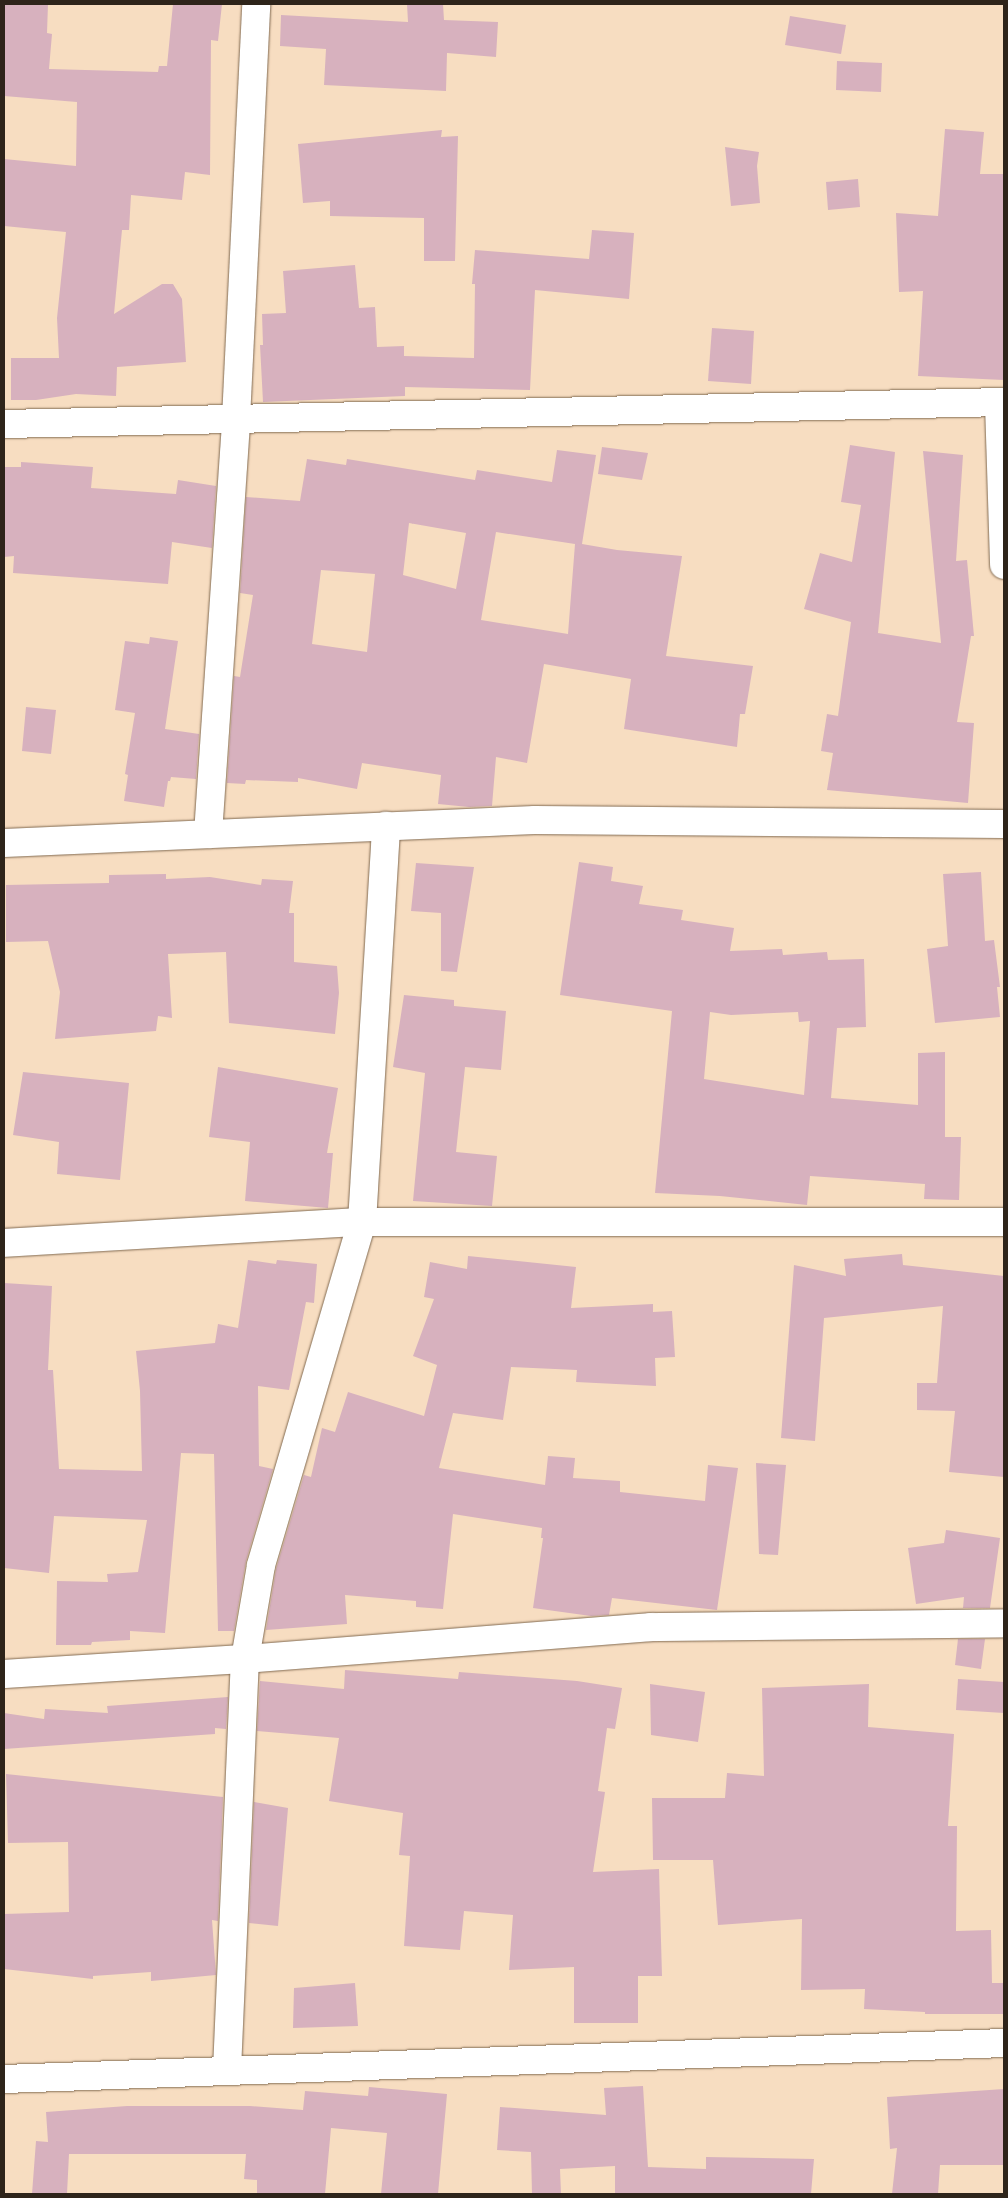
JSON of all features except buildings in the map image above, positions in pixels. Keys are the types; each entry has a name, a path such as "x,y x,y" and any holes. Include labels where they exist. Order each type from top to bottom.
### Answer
{"street":[{"path":"208,834 236,419 256,4"},
{"path":"4,424 1002,403 1004,564"},
{"path":"4,843 536,820 1004,824"},
{"path":"227,2070 245,1659 261,1565 362,1222 386,826"},
{"path":"4,1243 362,1222 1004,1222"},
{"path":"4,1674 245,1659 651,1627 1004,1623"},
{"path":"4,2078 1004,2043"}]}
